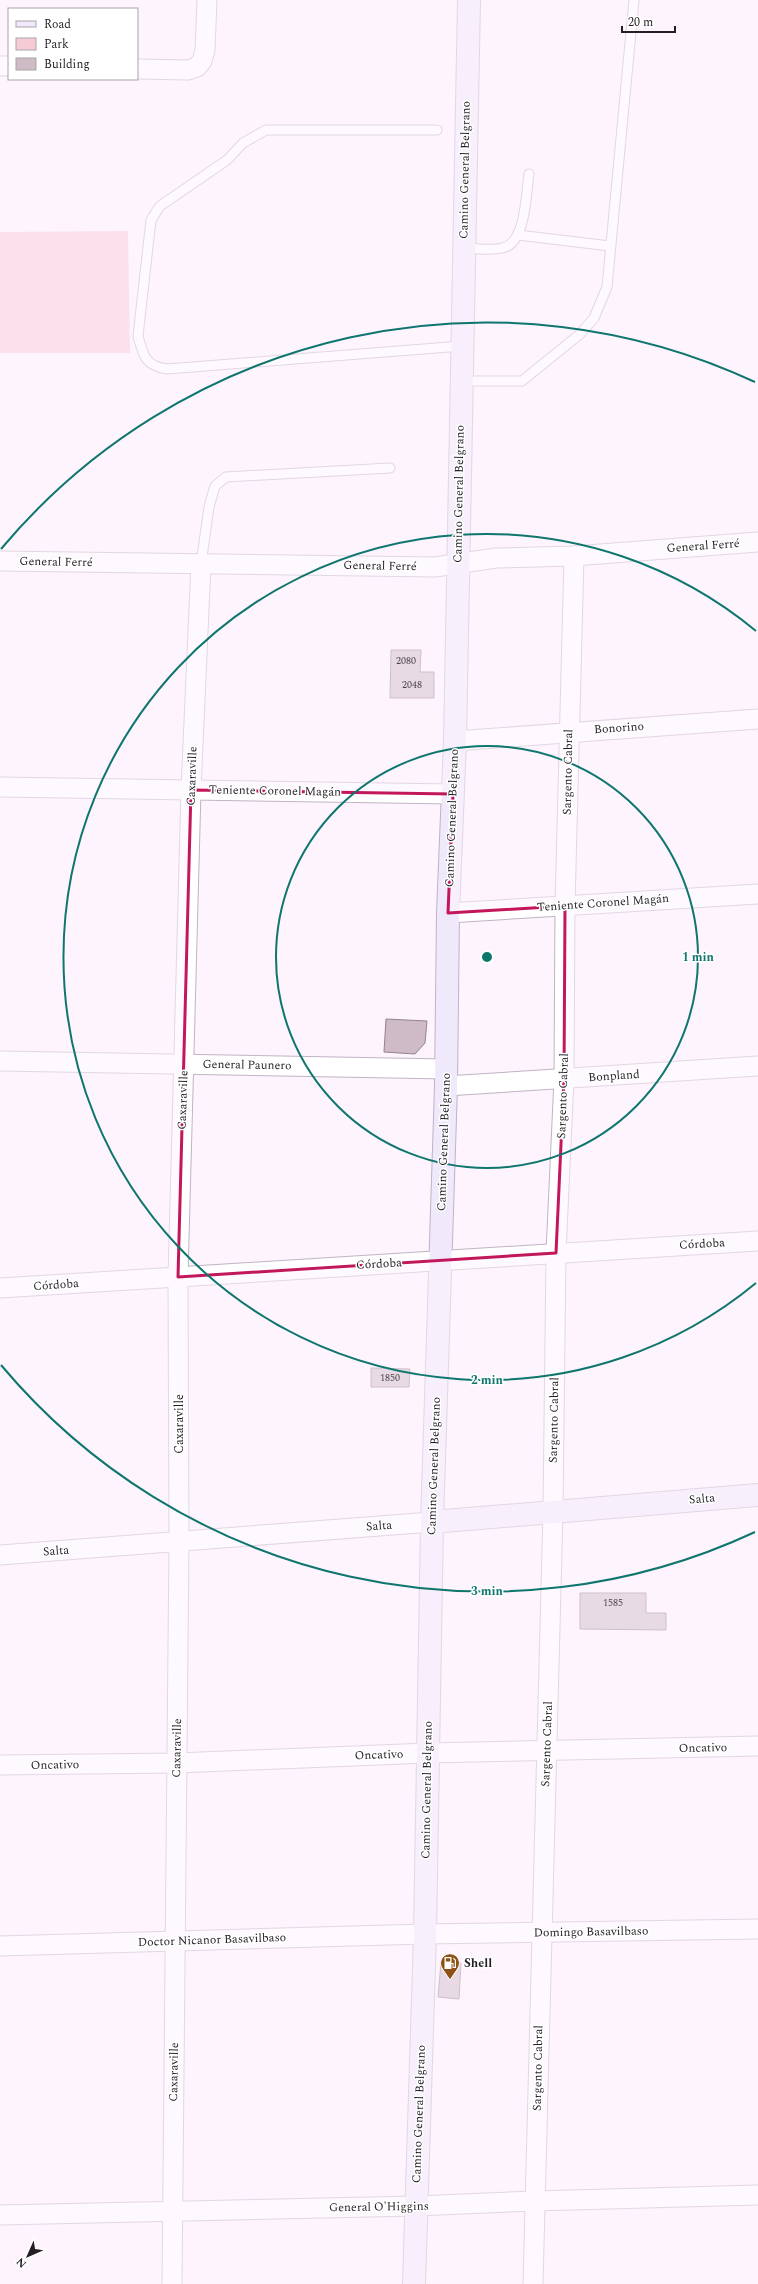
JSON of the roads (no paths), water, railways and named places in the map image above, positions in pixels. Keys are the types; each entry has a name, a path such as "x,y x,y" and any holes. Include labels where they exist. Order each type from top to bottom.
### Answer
{"street":[{"path":"138,69 188,70 197,67 202,62 205,50 207,0"},
{"name":"Camino General Belgrano","path":"414,2284 425,1934 432,1522 446,1078 448,913 455,741 457,564 469,0"},
{"name":"General Ferré","path":"0,561 435,566 496,558 574,556 758,542"},
{"name":"Sargento Cabral","path":"533,2284 540,1933 547,1751 556,1253 564,1079 565,906 574,556"},
{"name":"Caxaraville","path":"172,2284 180,1541 178,1277 191,790 201,564"},
{"name":"Bonorino","path":"455,741 758,719"},
{"name":"Teniente Coronel Magán","path":"0,788 453,794"},
{"name":"Teniente Coronel Magán","path":"448,913 758,894"},
{"name":"General Paunero","path":"0,1061 184,1063 446,1078"},
{"name":"Bonpland","path":"446,1078 564,1079 758,1066"},
{"name":"Córdoba","path":"0,1288 758,1241"},
{"name":"Salta","path":"0,1555 758,1495"},
{"name":"Oncativo","path":"0,1765 177,1763 428,1753 758,1746"},
{"name":"Domingo Basavilbaso","path":"425,1934 758,1930"},
{"name":"Doctor Nicanor Basavilbaso","path":"0,1946 425,1934"},
{"name":"General O'Higgins","path":"0,2215 416,2206 534,2201 758,2195"}],"lane":[{"path":"461,381 522,381 580,334 594,318 607,287 634,0"},
{"path":"437,130 266,130 243,143 227,160 160,206 151,220 138,336 142,351 147,360 155,367 167,369 462,346"},
{"path":"464,248 502,248 514,242 521,228 530,174"},
{"path":"518,235 610,246"},
{"path":"201,564 209,507 215,486 226,477 390,468"}],"place":[{"name":"Shell","path":"450,1980"}]}
